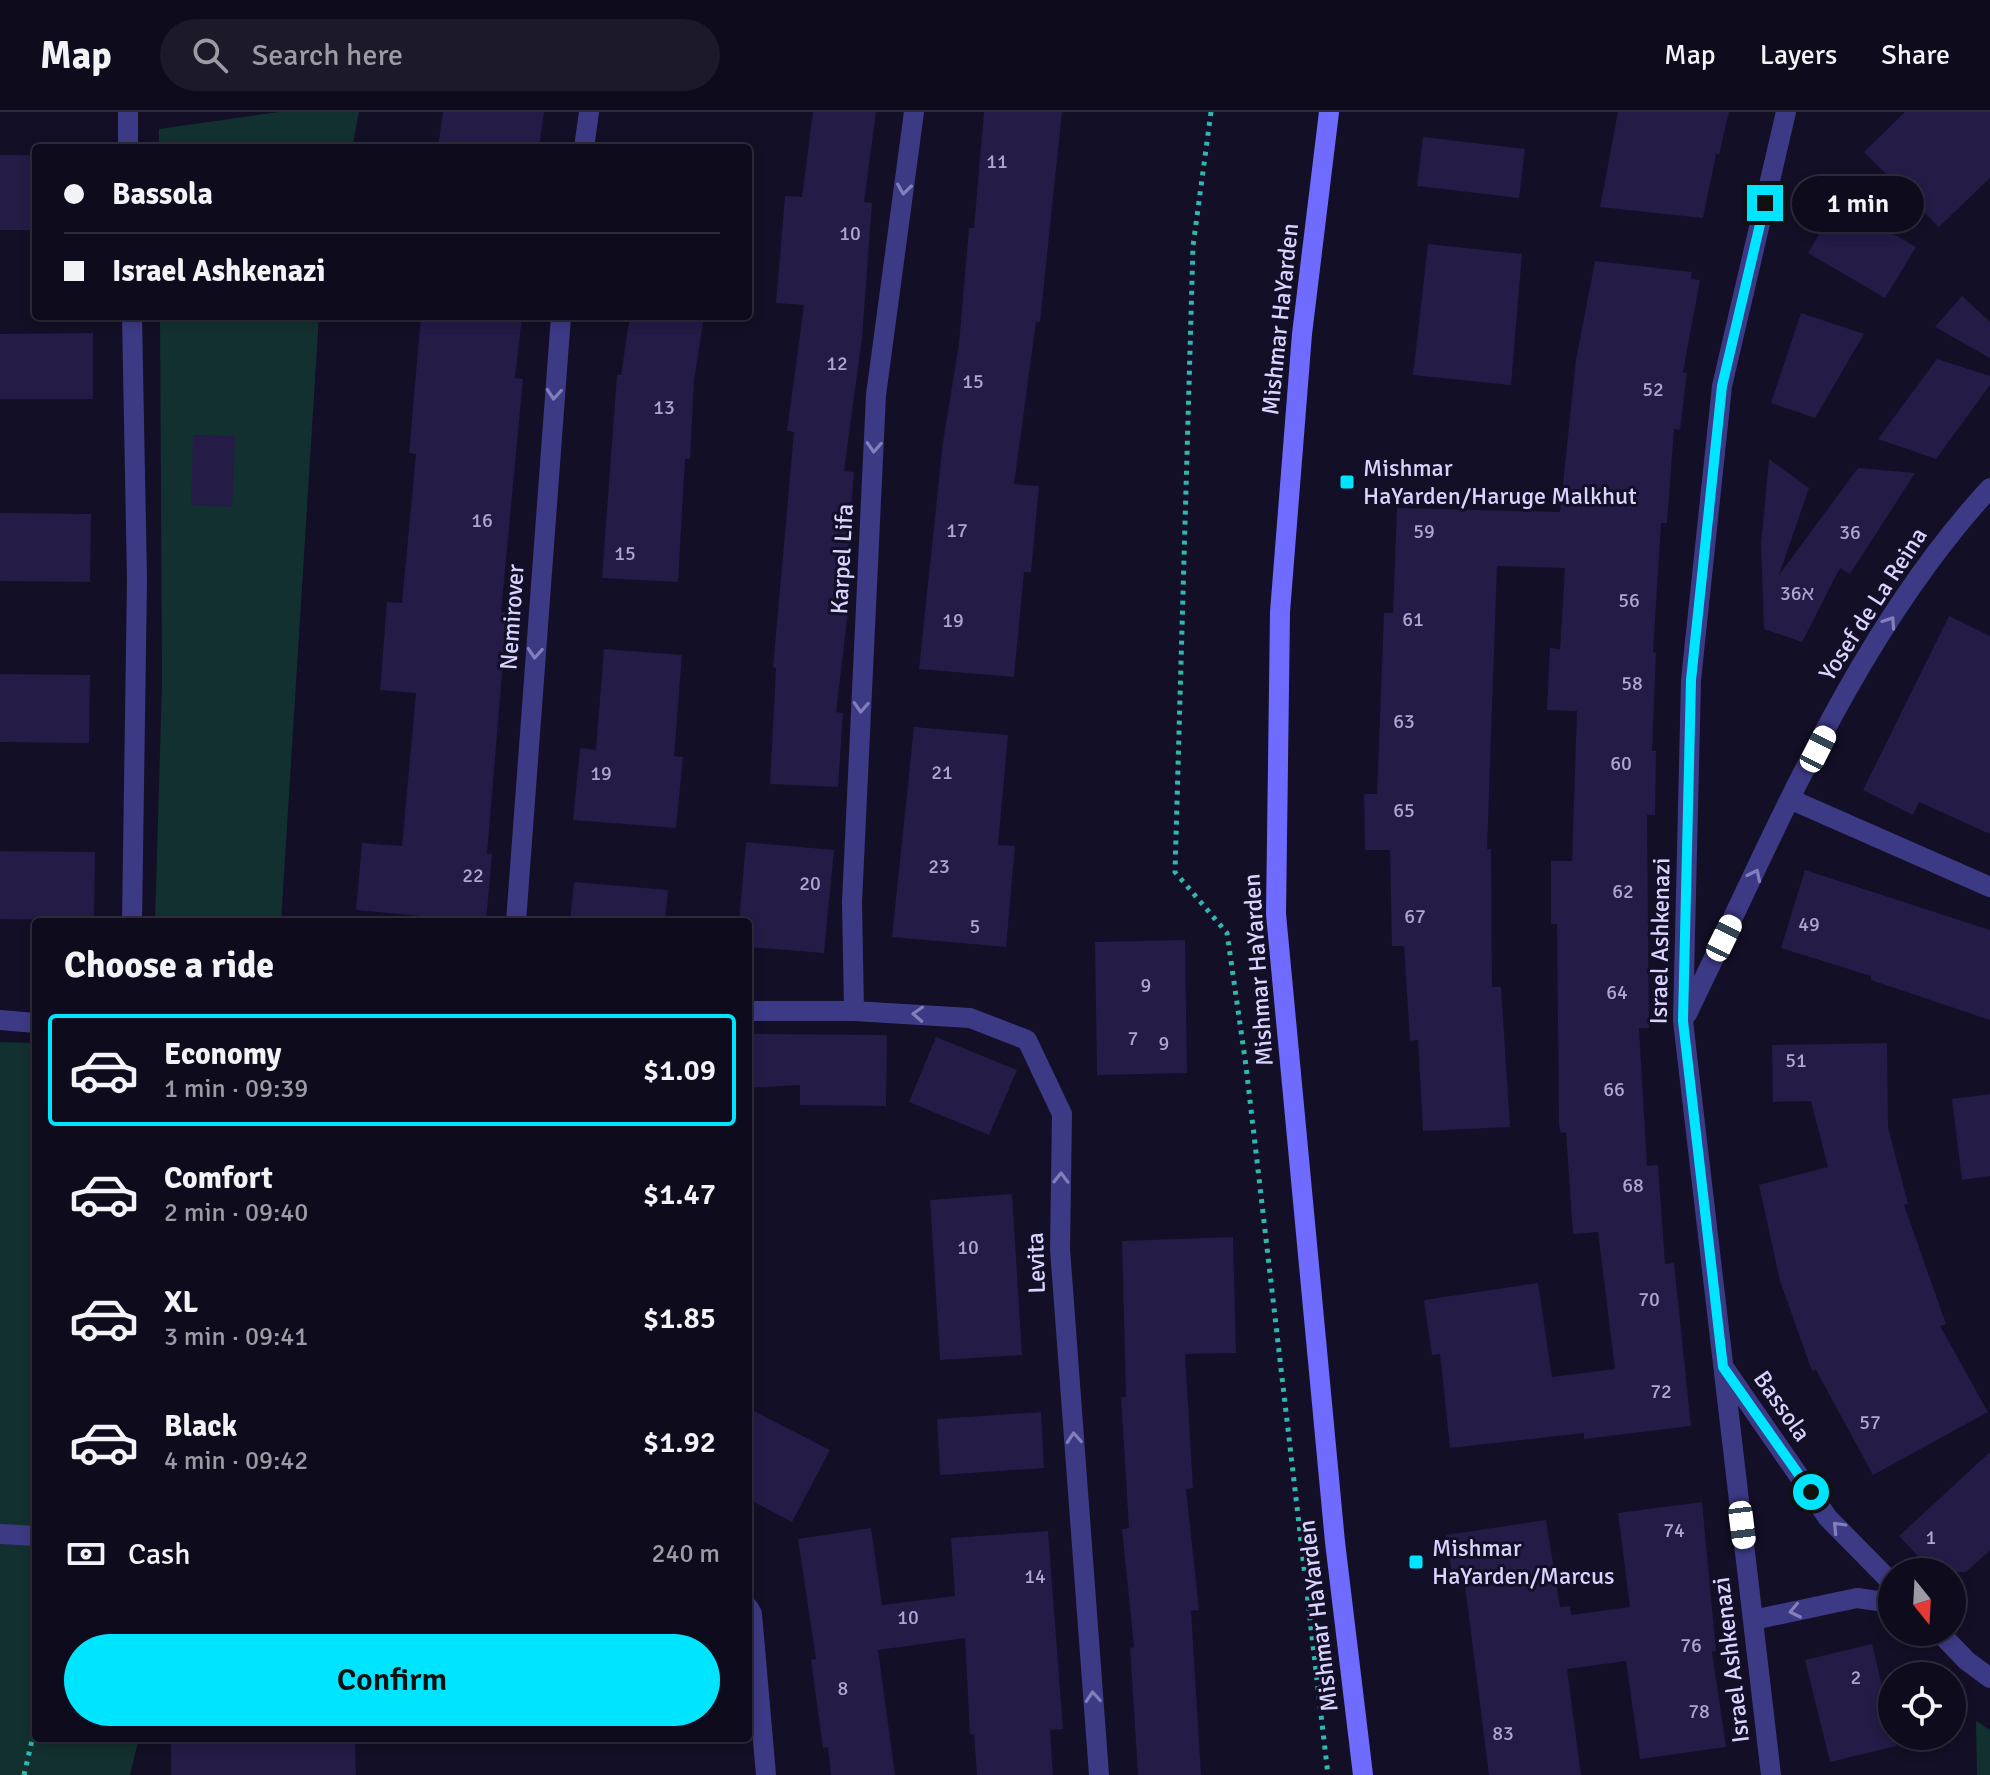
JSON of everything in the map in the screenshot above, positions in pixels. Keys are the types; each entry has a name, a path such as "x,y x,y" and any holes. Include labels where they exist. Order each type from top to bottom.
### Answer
{"street":[{"path":"128,112 128,144"},
{"path":"585,144 589,112"},
{"name":"Karpel Lifa","path":"854,1011 852,902 876,395 914,112"},
{"name":"Mishmar HaYarden","path":"1329,112 1302,334 1280,612 1276,914 1335,1542 1363,1775"},
{"name":"Israel Ashkenazi","path":"1771,1775 1683,1021 1691,680 1722,386 1786,112"},
{"path":"132,320 137,580 132,918"},
{"name":"Nemirover","path":"516,918 561,320"},
{"name":"Yosef de La Reina","path":"1683,1021 1856,672 1955,526 1990,488"},
{"path":"1792,800 1990,887"},
{"name":"Levita","path":"752,1011 854,1011 970,1018 1027,1040 1062,1114 1060,1249 1099,1775"},
{"path":"0,1020 32,1023"},
{"name":"Bassola","path":"1723,1367 1828,1518 1878,1569"},
{"path":"0,1534 32,1536"},
{"path":"1753,1620 1857,1598 1878,1601"},
{"path":"752,1614 766,1775"},
{"path":"1953,1646 1990,1678"}],"path":[{"path":"1211,112 1193,246 1175,872 1227,933 1328,1775"},
{"path":"24,1775 32,1740"}],"green space":[{"path":"278,112 359,112 353,144 159,144 159,129"},
{"path":"160,320 319,320 281,918 155,918 162,683"},
{"path":"0,1042 32,1043 32,1742 138,1742 130,1775 0,1775"},
{"path":"1976,1721 1990,1730 1990,1775 1977,1775"}],"building":[{"path":"443,112 544,112 540,144 439,144"},
{"path":"813,112 876,112 864,202 872,203 862,338 844,471 854,472 845,586 851,587 836,712 843,713 838,787 770,784 776,668 773,667 794,432 787,431 804,305 776,303 785,196 802,197"},
{"path":"984,112 1062,112 1040,322 1036,322 1014,484 1039,486 1031,572 1024,572 1014,677 919,669 943,442 959,344 969,228 974,228"},
{"path":"1618,112 1729,112 1719,155 1716,154 1703,218 1600,207"},
{"path":"1905,112 1990,112 1990,178 1939,227 1864,152"},
{"path":"1423,137 1525,149 1519,198 1417,186"},
{"path":"0,155 32,155 32,230 0,230"},
{"path":"1838,202 1916,247 1885,298 1808,253"},
{"path":"1428,244 1522,254 1511,385 1413,375"},
{"path":"1595,261 1692,272 1691,279 1700,280 1683,372 1687,373 1680,430 1674,429 1667,523 1661,523 1653,652 1656,653 1652,751 1656,751 1655,815 1647,815 1649,1028 1639,1028 1647,1166 1658,1165 1665,1264 1674,1263 1691,1426 1584,1439 1584,1433 1450,1448 1440,1354 1432,1355 1424,1300 1538,1283 1552,1377 1615,1369 1598,1232 1573,1234 1566,1132 1561,1133 1559,1125 1557,924 1551,924 1551,861 1572,861 1577,711 1547,710 1550,648 1560,649 1565,568 1497,566 1487,849 1491,849 1492,987 1501,987 1510,1127 1423,1131 1418,1040 1410,1041 1404,946 1392,946 1390,850 1365,850 1364,794 1377,794 1384,613 1393,613 1397,508 1560,512 1576,360"},
{"path":"1962,296 1990,322 1990,358 1935,327"},
{"path":"1801,313 1864,334 1815,418 1771,403"},
{"path":"421,320 522,320 515,378 523,379 501,612 507,613 487,854 492,854 486,918 443,918 356,910 362,843 402,846 416,693 380,690 387,602 402,603 416,454 409,453"},
{"path":"629,320 703,320 694,381 690,459 685,459 678,582 602,578 617,375 621,375"},
{"path":"93,333 93,399 0,399 0,334"},
{"path":"1937,359 1990,376 1990,385 1936,459 1878,439"},
{"path":"193,435 235,436 232,507 191,505"},
{"path":"1769,459 1809,488 1779,575 1858,468 1915,473 1850,574 1840,568 1802,642 1764,629 1761,544"},
{"path":"0,513 91,514 90,582 0,581"},
{"path":"1949,616 1990,636 1990,834 1919,802 1913,815 1863,790"},
{"path":"604,649 682,655 674,756 683,757 676,828 573,820 580,748 596,750"},
{"path":"0,674 90,675 89,743 0,742"},
{"path":"914,727 1008,735 998,845 1015,846 1006,947 892,937"},
{"path":"746,842 834,850 824,953 752,947 752,918 739,918"},
{"path":"0,851 95,852 94,918 0,919"},
{"path":"1805,870 1990,930 1990,1020 1871,980 1871,976 1781,948"},
{"path":"574,882 668,890 665,918 570,918"},
{"path":"1185,940 1187,1073 1097,1075 1095,942"},
{"path":"752,1034 887,1035 886,1106 800,1105 800,1085 752,1088"},
{"path":"936,1037 1017,1070 989,1135 909,1102"},
{"path":"1887,1043 1888,1127 1908,1204 1904,1205 1946,1324 1940,1326 1988,1412 1873,1475 1816,1370 1812,1371 1780,1281 1759,1185 1828,1167 1811,1101 1773,1102 1772,1045"},
{"path":"1990,1094 1990,1176 1962,1180 1952,1099"},
{"path":"1012,1194 1022,1355 940,1360 930,1200"},
{"path":"1233,1237 1236,1353 1185,1354 1193,1488 1186,1489 1199,1610 1191,1611 1201,1775 1138,1775 1130,1648 1134,1647 1122,1529 1129,1528 1121,1397 1126,1397 1122,1241"},
{"path":"752,1410 830,1450 792,1522 752,1501"},
{"path":"1041,1412 1044,1468 940,1475 937,1419"},
{"path":"1990,1452 1990,1550 1966,1572 1966,1558 1920,1558 1899,1536"},
{"path":"1702,1502 1716,1651 1712,1652 1726,1747 1640,1759 1626,1661 1567,1669 1581,1775 1489,1775 1465,1585 1454,1587 1446,1535 1546,1520 1560,1607 1570,1606 1571,1615 1630,1607 1618,1513"},
{"path":"871,1528 882,1605 955,1596 951,1538 1048,1531 1063,1729 1050,1730 1053,1775 977,1775 974,1734 970,1735 965,1638 878,1650 895,1775 831,1775 828,1747 823,1748 811,1660 816,1659 798,1539"},
{"path":"1872,1644 1878,1670 1880,1750 1830,1762 1805,1660"},
{"path":"355,1742 356,1775 171,1775 171,1744"}],"place":[{"name":"Mishmar HaYarden/Haruge Malkhut","path":"1347,482"},
{"name":"Mishmar HaYarden/Marcus","path":"1416,1562"}],"route":[{"path":"1765,203 1722,386 1691,680 1683,1021 1723,1367 1811,1492"}]}
